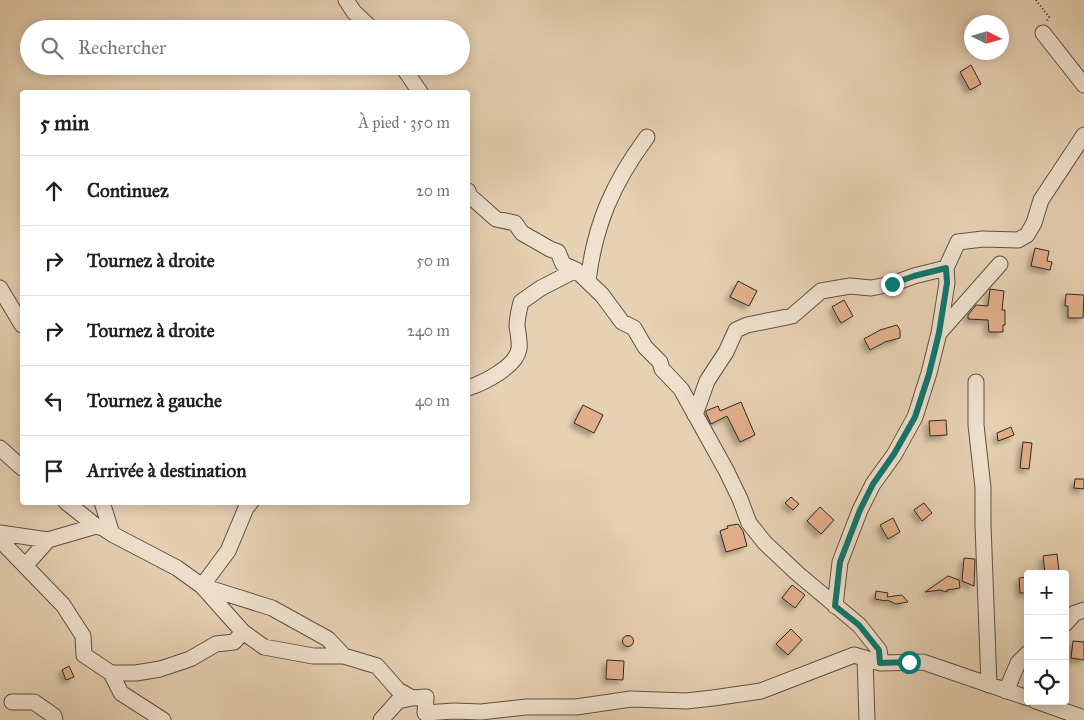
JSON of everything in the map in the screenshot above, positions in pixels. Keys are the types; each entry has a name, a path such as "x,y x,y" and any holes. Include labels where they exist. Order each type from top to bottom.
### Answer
{"street":[{"path":"346,0 362,20"},
{"path":"1043,33 1084,85"},
{"path":"408,75 419,90"},
{"path":"835,606 840,562 860,510 873,484 894,454 915,417 929,374 939,333 947,283 946,268 958,242 984,239 1018,240 1026,235 1034,223 1041,200 1084,135"},
{"path":"588,281 592,252 607,204 630,160 647,137"},
{"path":"470,196 496,219 515,223 522,233 558,252 562,264 576,270 602,295 622,322 634,328 645,347 660,362 662,369 681,389 726,470 749,523 791,568 859,625 879,650 880,663"},
{"path":"939,333 1000,264"},
{"path":"695,416 707,381 726,352 736,330 747,325 792,316 821,291 850,286 872,288 946,268"},
{"path":"470,387 495,376 511,362 519,350 517,323 521,302 540,288 576,270"},
{"path":"0,288 20,322"},
{"path":"976,382 976,425 983,488 988,685"},
{"path":"0,448 20,466"},
{"path":"70,505 96,526 177,568 202,586 243,632 264,646 313,656 344,656 377,666 398,690 412,698"},
{"path":"103,505 112,534"},
{"path":"202,586 228,551 248,505"},
{"path":"0,532 48,540 96,526"},
{"path":"0,540 63,605 83,636 84,655 111,674 121,693 163,720"},
{"path":"24,566 48,540"},
{"path":"202,586 272,608 328,639 344,656"},
{"path":"1069,620 1075,613 1084,610"},
{"path":"111,674 136,673 160,669 190,659 216,644 234,642 243,632"},
{"path":"425,713 481,712 526,707 576,707 631,700 686,701 713,698 761,691 854,655 880,663 923,662 1024,697"},
{"path":"1006,691 1018,663 1024,657"},
{"path":"866,658 867,720"},
{"path":"381,720 398,701 412,698 426,697 425,713"},
{"path":"12,702 34,702 54,716 54,720"},
{"path":"1047,705 1084,718"},
{"path":"425,713 450,720"}],"path":[{"path":"1036,0 1049,17 1043,33"}],"building":[{"path":"971,65 981,84 970,90 960,72"},
{"path":"1035,248 1049,251 1047,261 1052,262 1050,270 1031,266"},
{"path":"738,281 757,291 749,306 730,297"},
{"path":"990,289 1004,291 1002,310 1005,310 1005,325 1003,325 1003,332 989,332 988,320 968,319 968,315 976,305 988,306"},
{"path":"1066,294 1084,295 1083,318 1068,318 1068,306 1065,306"},
{"path":"844,300 853,316 841,323 832,307"},
{"path":"897,325 900,330 900,338 885,342 870,350 864,339 880,330"},
{"path":"741,402 755,435 740,442 727,416 711,424 706,411 718,406 720,411"},
{"path":"583,405 603,415 594,433 574,423"},
{"path":"946,420 947,435 930,436 929,421"},
{"path":"1011,427 1014,435 998,441 997,433"},
{"path":"1023,442 1032,443 1029,469 1020,468"},
{"path":"1075,479 1084,479 1084,489 1074,488"},
{"path":"791,497 799,504 793,510 785,503"},
{"path":"924,503 932,513 922,521 914,510"},
{"path":"820,507 834,520 821,534 807,521"},
{"path":"893,518 900,532 888,539 880,525"},
{"path":"738,524 743,531 747,546 726,552 720,531 728,528 727,526"},
{"path":"1057,554 1059,570 1045,570 1043,556"},
{"path":"964,558 975,559 974,586 962,581"},
{"path":"948,576 959,580 960,588 947,590 947,592 940,590 925,592"},
{"path":"1024,577 1024,593 1020,593 1019,578"},
{"path":"792,585 805,595 795,608 782,598"},
{"path":"876,591 888,593 887,597 902,595 908,602 896,604 887,600 875,599"},
{"path":"791,629 802,640 788,655 776,644"},
{"path":"626,636 630,636 633,641 632,645 626,646 623,643 623,639"},
{"path":"1073,641 1084,642 1084,660 1071,658"},
{"path":"607,660 624,661 623,680 606,679"},
{"path":"69,666 74,677 66,680 62,670"}],"route":[{"path":"892,284 946,268 947,283 939,333 929,374 915,417 894,454 873,484 860,510 840,562 835,606 859,625 879,650 880,663 909,662"}]}
